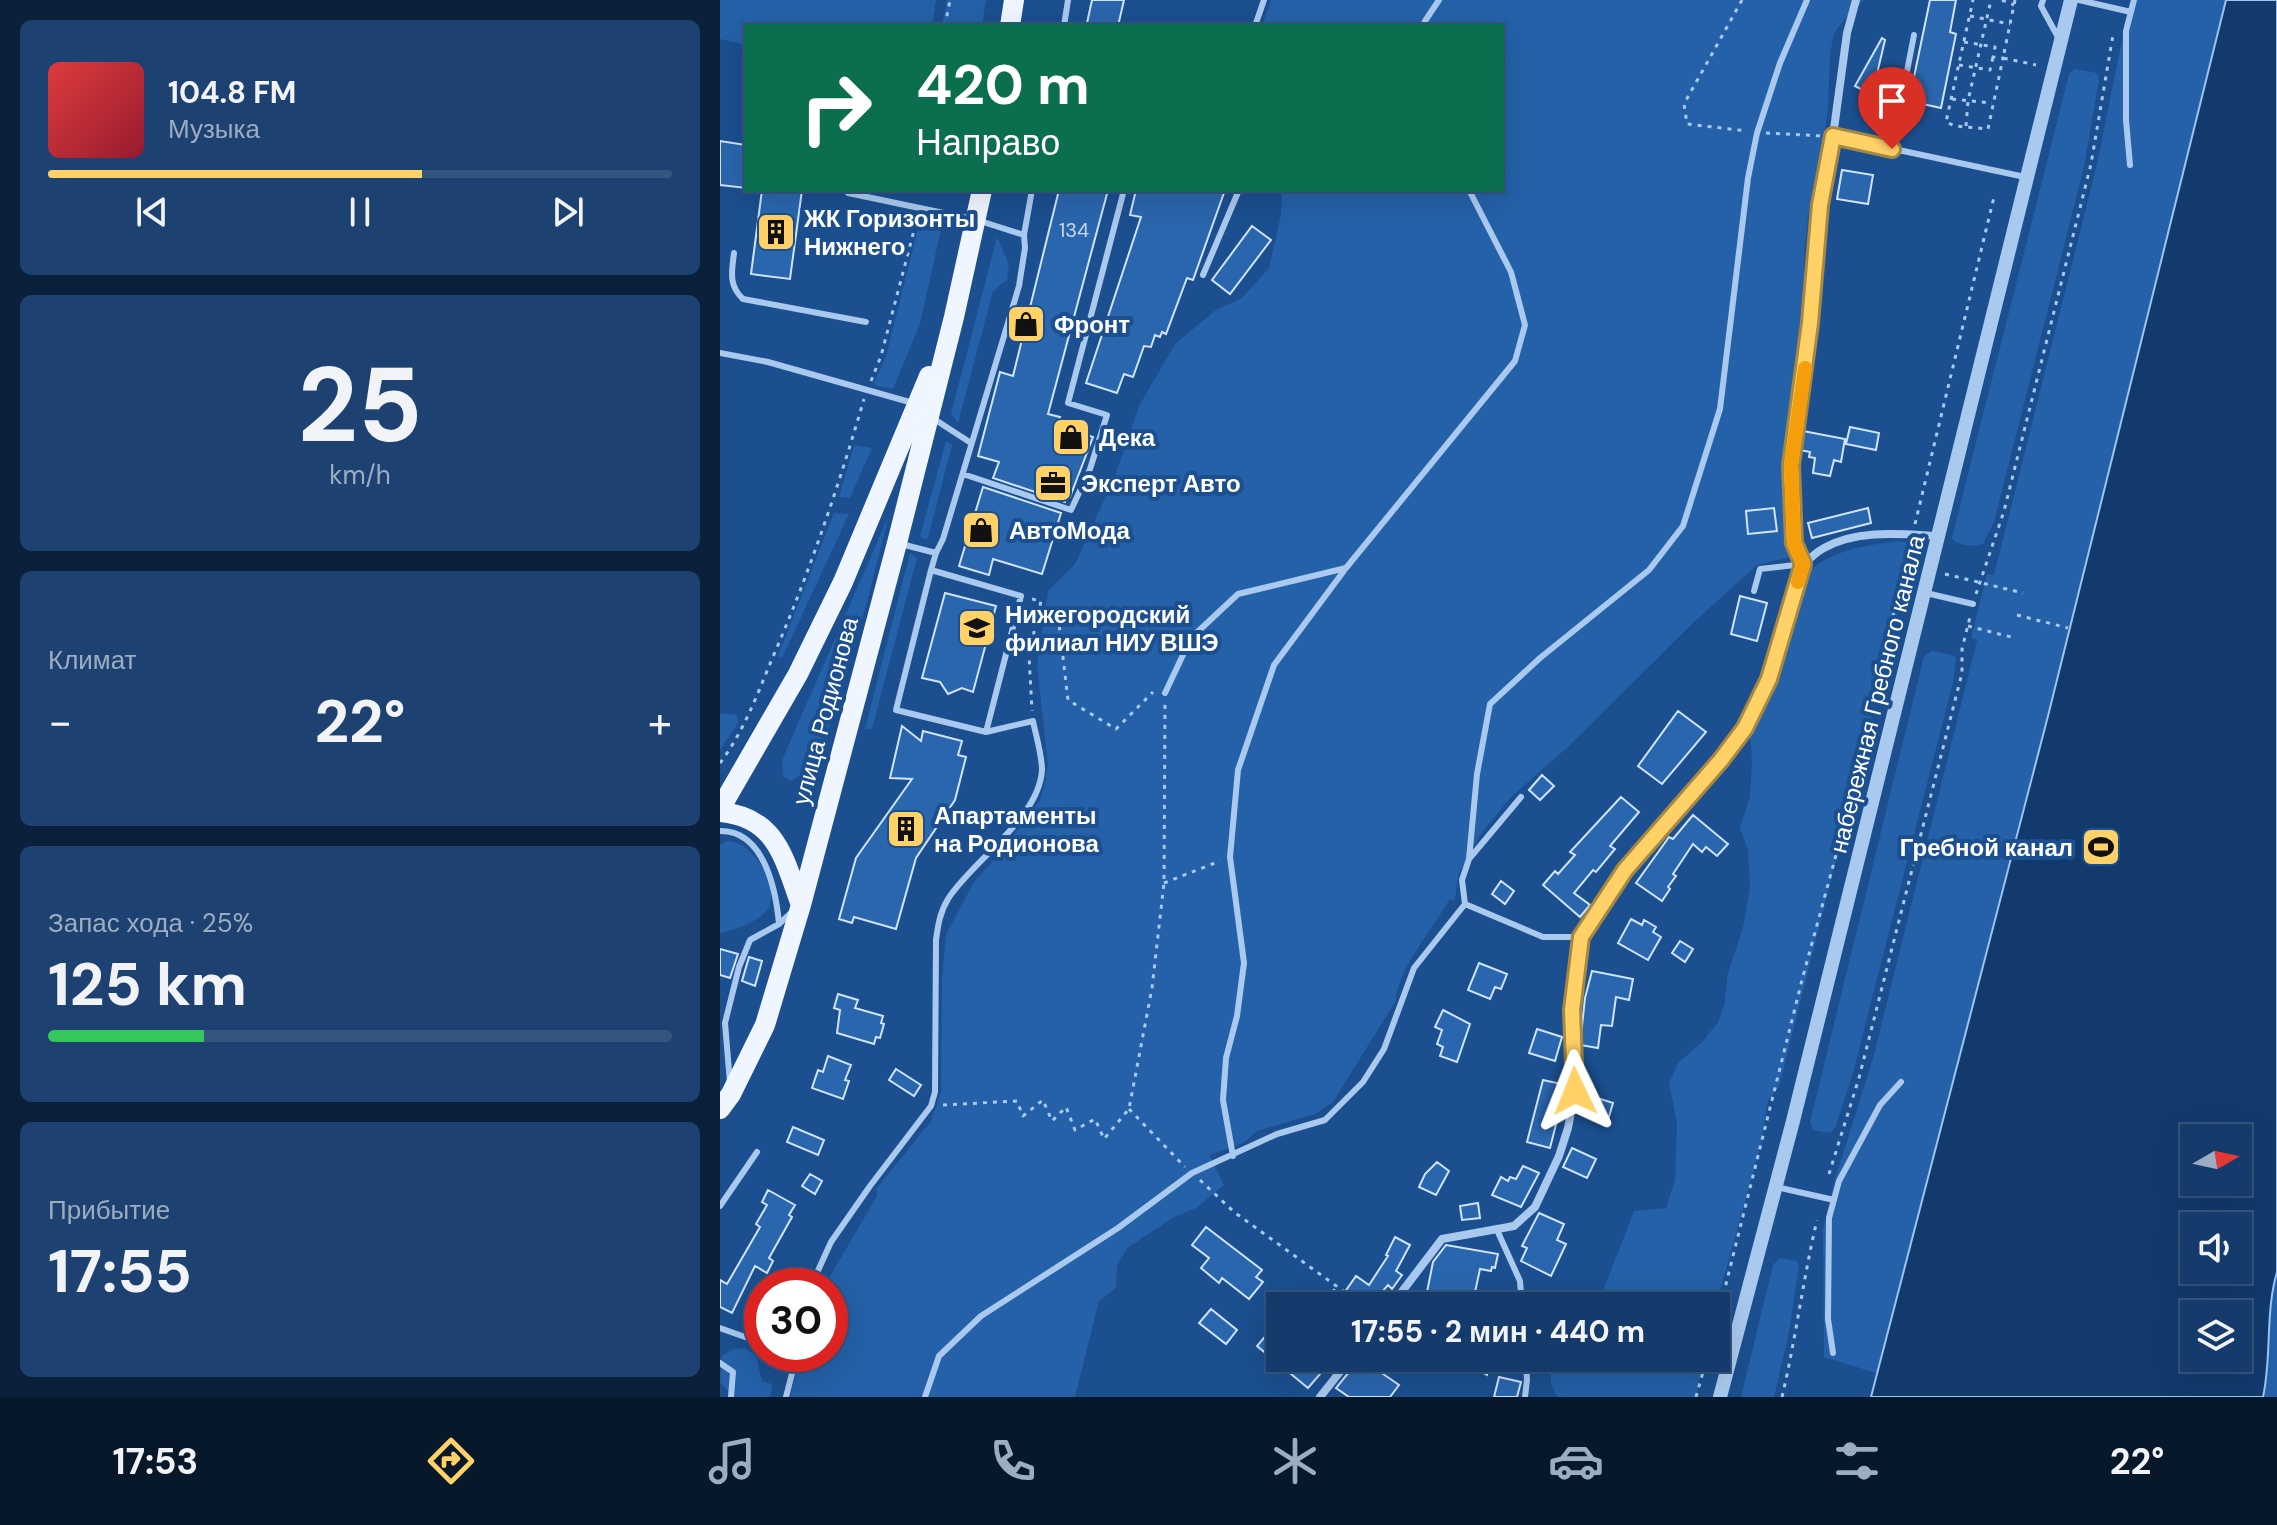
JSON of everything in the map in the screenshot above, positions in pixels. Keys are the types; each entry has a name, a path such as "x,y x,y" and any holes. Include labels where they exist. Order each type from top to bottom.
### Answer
{"main road":[{"path":"1010,24 1014,0"},
{"name":"улица Родионова","path":"720,811 798,674 923,410 954,317 982,192"},
{"name":"улица Родионова","path":"726,1102 765,1025 801,905 897,543 923,410"},
{"path":"720,811 741,814 769,833 781,849 801,905"}],"street":[{"path":"1803,564 1794,543 1791,465 1810,323 1820,205 1847,33 1856,0"},
{"name":"набережная Гребного канала","path":"1720,1397 1776,1187 2071,0"},
{"path":"1402,1292 1442,1239 1514,1226 1535,1207 1559,1156 1575,1091 1572,1010 1581,937 1625,870 1745,728 1769,679 1803,564 1824,548 1852,538 1938,536"},
{"path":"1320,1397 1340,1372"}],"lane":[{"path":"1064,24 1068,0"},
{"path":"1256,24 1264,0"},
{"path":"1424,24 1439,0"},
{"path":"925,1397 939,1356 981,1316 1118,1228 1192,1173 1277,1134 1325,1120 1363,1082 1384,1049 1414,968 1465,904 1462,880 1469,859 1477,774 1490,704 1540,658 1649,570 1683,526 1720,409 1748,178 1757,133 1780,63 1807,0"},
{"path":"2043,0 2041,6 2061,42"},
{"path":"2079,0 2131,12"},
{"path":"2130,165 2126,120 2126,31 2134,0"},
{"path":"1892,149 1914,35"},
{"path":"1833,136 2027,177"},
{"path":"819,1268 831,1242 931,1106 935,1092 936,940 939,918 949,898 1022,816 1036,793 1042,770 1033,721 986,732 896,710 931,570 1019,286 1032,192"},
{"path":"963,474 1071,510 1090,469 1107,415 1068,403 1123,192"},
{"path":"1203,275 1238,192"},
{"path":"1233,1156 1223,1100 1226,1058 1237,1016 1244,963 1230,857 1238,770 1274,665 1346,568 1515,361 1525,325 1511,272 1470,192"},
{"path":"848,193 977,220 1024,235"},
{"path":"734,253 731,279 743,299 866,322"},
{"path":"720,277 731,279"},
{"path":"720,353 768,362 868,389 923,410 971,443"},
{"path":"897,543 936,553"},
{"path":"1754,591 1760,569 1803,564"},
{"path":"1165,693 1191,638 1238,594 1346,568"},
{"path":"931,570 1021,596 986,732"},
{"path":"1925,593 1973,604"},
{"path":"1469,859 1521,797"},
{"path":"720,831 729,831 745,838 758,851 777,902 779,924"},
{"path":"1465,904 1543,937 1581,937"},
{"path":"726,1102 725,1023 739,967 750,940 779,924 801,905"},
{"path":"720,1030 725,1023"},
{"path":"1833,1353 1828,1319 1829,1218 1839,1181 1880,1105 1901,1082"},
{"path":"720,1206 757,1152"},
{"path":"1776,1187 1834,1200"},
{"path":"1497,1230 1520,1281 1521,1292"},
{"path":"720,1328 744,1337"},
{"path":"720,1363 733,1372 731,1397"},
{"path":"786,1397 792,1372"},
{"path":"1525,1397 1527,1372"}],"path":[{"path":"945,24 950,0"},
{"path":"1742,0 1684,104 1687,124 1757,133 1833,136"},
{"path":"1973,0 1946,122 1955,126 1988,129 2014,2 2002,0"},
{"path":"1966,127 1968,101 1991,0"},
{"path":"1782,1397 1822,1198 1859,1078 1959,688 1962,649 1973,604 2004,511 2091,164 2120,9"},
{"path":"1970,16 2010,24"},
{"path":"1959,65 1990,70 1993,57 1995,47 1964,42"},
{"path":"1993,57 2036,65"},
{"path":"1952,99 1993,104"},
{"path":"1724,1292 1802,980 1851,800 1994,197"},
{"path":"720,763 755,703 827,521 881,356 920,207"},
{"path":"1979,582 2023,593"},
{"path":"1021,596 1041,601 1029,655 1033,721"},
{"path":"931,1106 1017,1101 1023,1116 1043,1100 1052,1121 1066,1107 1075,1130 1095,1119 1104,1139 1129,1109 1152,988 1164,883 1165,693 1156,689 1116,729 1068,700 1058,615 1040,610"},
{"path":"2017,615 2068,628"},
{"path":"1968,626 2011,637"},
{"path":"1164,883 1230,857"},
{"path":"1129,1109 1234,1212 1345,1292"},
{"path":"1696,1397 1703,1372"}],"shaded area":[{"path":"720,0 936,0 932,24 744,24 744,45 720,39"},
{"path":"947,0 986,0 982,24 942,24"},
{"path":"1271,0 1864,0 1842,23 1833,38 1827,112 1809,214 1804,260 1806,305 1785,463 1786,526 1791,557 1757,565 1693,623 1569,746 1512,796 1480,835 1458,875 1455,900 1449,900 1417,949 1403,975 1395,1002 1333,1102 1315,1114 1257,1131 1243,1143 1209,1155 1224,1185 1196,1208 1174,1217 1127,1248 1117,1266 1116,1288 1099,1301 1075,1397 790,1397 796,1372 848,1372 848,1268 835,1268 877,1196 876,1189 931,1121 941,1092 942,979 946,934 974,882 1040,800 1048,764 1037,665 1048,591 1075,564 1115,476 1139,406 1175,344 1216,310 1242,298 1269,268 1281,215 1282,192 1504,192 1504,24 1263,24"},
{"name":"Гребной канал","path":"2130,0 2277,0 2277,1397 1954,1397 1824,1357 1823,1230 1835,1179 1874,1055 1977,640 1971,638 1987,574 1994,575 2097,164"},
{"name":"Гребной канал","path":"2226,0 2277,0 2277,1272 2271,1303 2263,1397 1871,1397 2048,716"},
{"path":"2075,69 2097,73 2099,80 2084,167 1994,522 1983,544 1961,544 1952,538 2069,74"},
{"path":"920,220 941,229 920,324 893,389 873,385 886,356"},
{"path":"997,237 1009,264 1007,280 993,291 958,423 951,414"},
{"path":"946,441 952,445 928,538 923,539 920,536"},
{"path":"854,445 872,448 850,498 839,497"},
{"path":"834,513 849,514 782,658 778,656"},
{"path":"889,515 866,606 824,744 807,771 791,781 783,777 782,760"},
{"path":"1900,541 1915,545 1779,1087 1768,1100 1761,1144 1720,1292 1602,1292 1634,1211 1666,1208 1675,1180 1677,1123 1669,1083 1678,1063 1703,1041 1718,1022 1724,1006 1728,973 1743,928 1750,887 1748,850 1740,827 1750,797 1750,733 1772,680 1803,576 1825,560 1860,547"},
{"path":"910,553 917,558 872,729 865,729"},
{"path":"1932,651 1953,655 1956,659 1953,682 1853,1073 1835,1128 1830,1133 1813,1130 1810,1122 1924,656"},
{"path":"720,713 737,715 738,723 720,750"},
{"path":"727,841 746,848 761,865 767,876 771,898 769,907 761,916 720,933 720,845"},
{"path":"1780,1258 1797,1261 1799,1266 1789,1332 1774,1397 1741,1397 1773,1265"},
{"path":"744,1348 744,1372 760,1372 762,1381 772,1384 771,1395 734,1397 720,1382 722,1356 733,1349"},
{"path":"1551,1372 1701,1372 1696,1397 1557,1397 1551,1384"}],"building":[{"path":"1092,0 1124,0 1118,24 1087,23"},
{"path":"1930,0 1956,0 1950,32 1956,34 1941,108 1909,101"},
{"path":"1882,38 1885,40 1872,95 1855,86"},
{"name":"ЖК Горизонты Нижнего","path":"720,141 744,145 744,188 720,185"},
{"path":"1842,170 1873,175 1868,204 1837,199"},
{"name":"ЖК Горизонты Нижнего","path":"762,192 802,192 790,279 751,274"},
{"path":"1059,192 1107,192 1048,414 1060,417 1058,424 1093,437 1070,497 1067,496 1065,502 993,478 999,462 978,456 1000,372 1013,376"},
{"path":"1136,192 1224,192 1193,280 1187,278 1166,334 1162,332 1160,337 1155,335 1151,347 1144,346 1133,377 1124,374 1117,393 1086,383 1141,217 1130,215"},
{"path":"1252,226 1271,240 1230,294 1212,280"},
{"path":"1850,427 1879,433 1876,450 1846,444"},
{"path":"1803,431 1845,439 1841,462 1834,460 1830,476 1813,473 1815,458 1809,457 1810,452 1800,450"},
{"path":"983,487 1061,513 1042,574 993,559 989,575 959,566"},
{"path":"1774,508 1777,531 1748,534 1746,511"},
{"path":"1868,508 1871,523 1812,538 1808,523"},
{"path":"945,593 996,606 973,692 962,688 948,694 940,682 922,678"},
{"path":"1740,596 1767,603 1757,641 1731,634"},
{"path":"1678,711 1706,732 1662,784 1638,766"},
{"name":"Апартаменты на Родионова","path":"902,726 921,741 923,731 962,741 958,755 966,757 955,800 916,858 896,929 854,917 852,923 839,919 856,858 912,779 890,778"},
{"path":"1542,775 1554,786 1540,800 1529,790"},
{"path":"1621,797 1639,812 1610,846 1615,849 1574,893 1590,905 1580,917 1543,885 1575,855 1570,852"},
{"path":"1693,815 1728,844 1717,856 1706,847 1702,852 1693,844 1673,874 1676,876 1662,901 1636,883 1669,837 1673,839"},
{"path":"1501,881 1514,891 1505,904 1492,894"},
{"path":"1631,919 1642,925 1644,920 1656,927 1653,932 1661,937 1648,960 1618,943"},
{"path":"1680,941 1693,949 1685,962 1672,953"},
{"path":"720,949 738,954 730,978 720,975"},
{"path":"749,957 762,961 755,986 742,981"},
{"path":"1479,963 1507,974 1501,989 1495,987 1490,999 1468,990"},
{"path":"1592,971 1633,979 1629,1000 1616,997 1612,1026 1601,1025 1598,1048 1580,1045 1585,998"},
{"path":"838,994 858,1000 855,1008 883,1016 880,1038 876,1037 874,1044 837,1033 840,1010 834,1008"},
{"path":"1443,1010 1470,1024 1457,1062 1440,1056 1443,1047 1437,1044 1442,1030 1435,1027"},
{"path":"1537,1029 1562,1037 1555,1061 1529,1053"},
{"path":"828,1056 851,1065 845,1080 849,1081 843,1099 812,1088 818,1070 823,1072"},
{"path":"896,1069 921,1085 914,1096 889,1080"},
{"path":"1543,1080 1566,1085 1550,1148 1527,1142"},
{"path":"1594,1097 1613,1103 1608,1120 1589,1114"},
{"path":"793,1127 824,1140 818,1155 787,1142"},
{"path":"1572,1148 1596,1159 1587,1178 1563,1167"},
{"path":"1437,1162 1449,1171 1436,1195 1419,1187 1425,1174"},
{"path":"1523,1166 1539,1173 1521,1207 1492,1195 1501,1177 1508,1181 1510,1177 1516,1179"},
{"path":"810,1174 822,1181 815,1194 802,1186"},
{"path":"768,1190 795,1205 789,1215 792,1217 769,1258 773,1261 770,1268 744,1268 744,1288 732,1313 720,1307 720,1280 727,1284 760,1227 756,1224 767,1205 762,1202"},
{"path":"1478,1203 1480,1218 1462,1220 1460,1206"},
{"path":"1539,1213 1564,1224 1557,1240 1566,1244 1551,1276 1521,1261 1527,1248 1522,1246"},
{"path":"1206,1227 1262,1270 1256,1277 1263,1282 1249,1299 1222,1278 1219,1283 1201,1268 1209,1258 1192,1245"},
{"path":"1395,1237 1410,1245 1396,1271 1402,1275 1392,1289 1388,1285 1382,1292 1345,1292 1356,1276 1369,1285"},
{"path":"1446,1245 1498,1254 1495,1268 1492,1267 1491,1271 1480,1269 1475,1292 1427,1292 1433,1262"},
{"path":"1211,1309 1237,1330 1226,1344 1199,1323"},
{"path":"1266,1335 1266,1353 1257,1346"},
{"path":"1289,1372 1321,1373 1308,1388"},
{"path":"1349,1372 1380,1372 1399,1385 1390,1397 1349,1397 1336,1388"},
{"path":"1499,1377 1521,1382 1517,1397 1494,1397"}],"slow traffic":[{"path":"1798,582 1803,564 1794,543 1791,465 1805,368"}],"place":[{"name":"ЖК Горизонты Нижнего","path":"776,232"},
{"name":"Фронт","path":"1026,324"},
{"name":"Дека","path":"1071,437"},
{"name":"Эксперт Авто","path":"1053,483"},
{"name":"АвтоМода","path":"981,530"},
{"name":"Нижегородский филиал НИУ ВШЭ","path":"977,628"},
{"name":"Апартаменты на Родионова","path":"906,829"},
{"name":"Гребной канал","path":"2101,847"}],"route":[{"path":"1575,1091 1572,1010 1581,937 1625,870 1745,728 1769,679 1803,564 1794,543 1791,465 1810,323 1820,205 1833,136 1892,149"}]}
